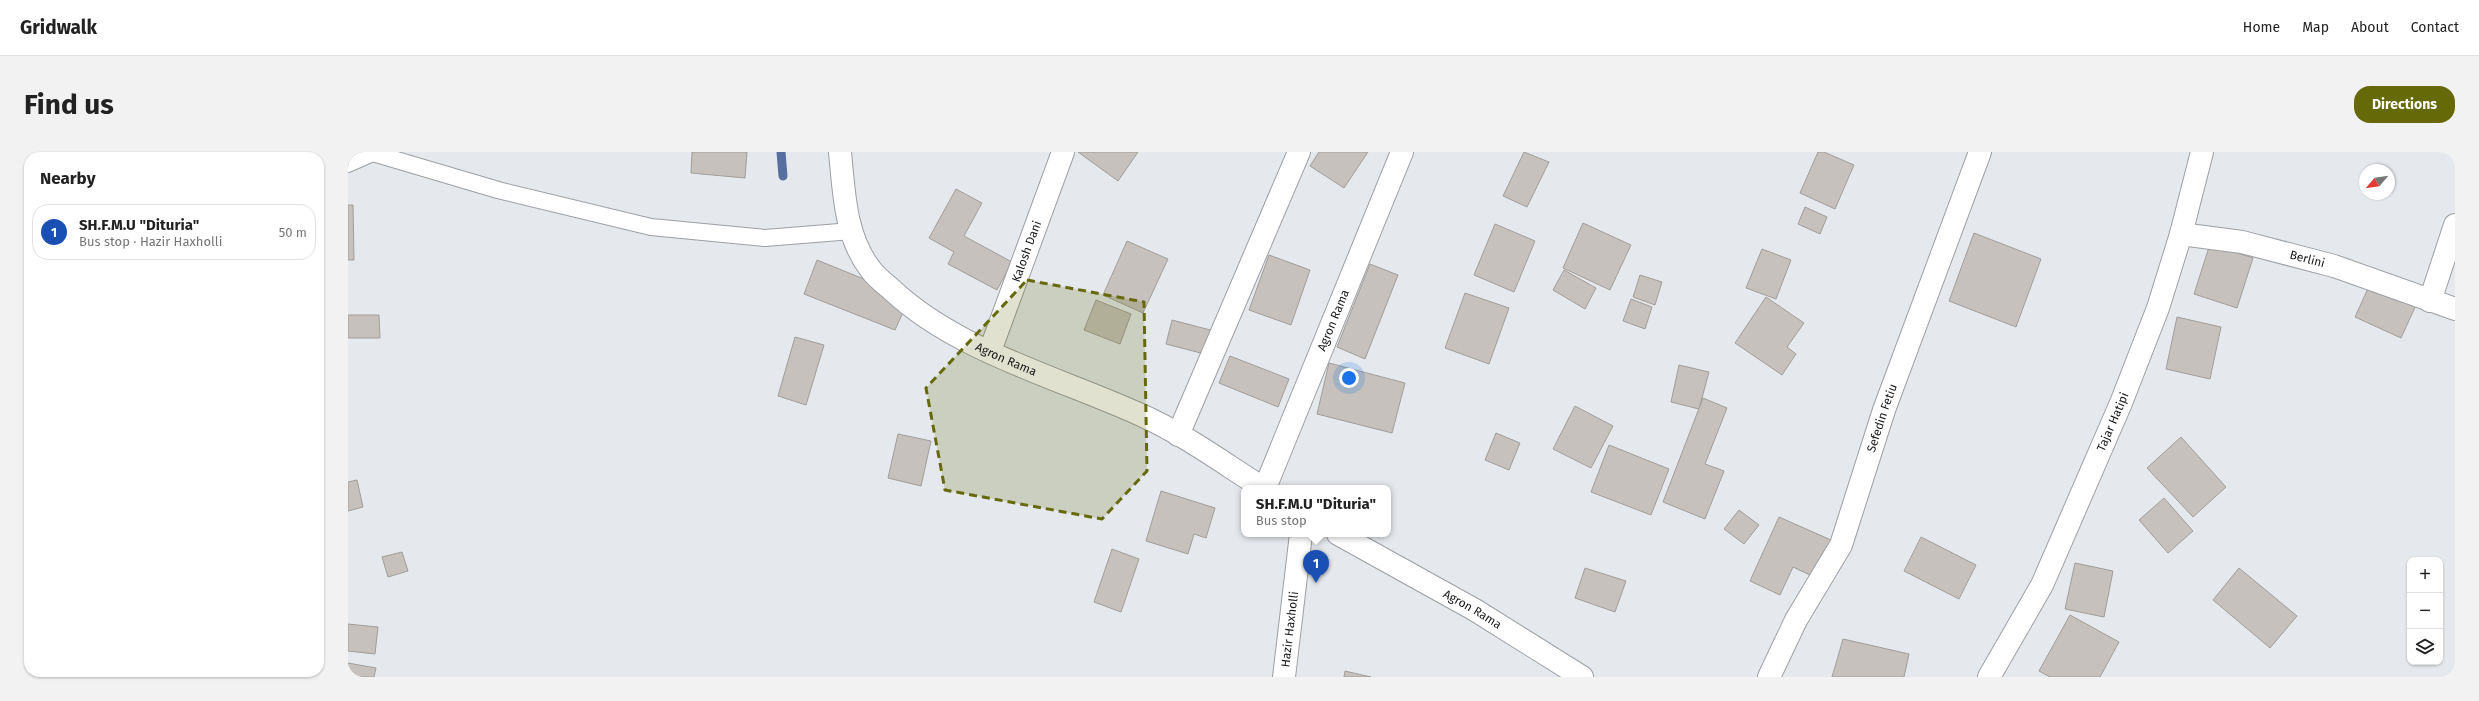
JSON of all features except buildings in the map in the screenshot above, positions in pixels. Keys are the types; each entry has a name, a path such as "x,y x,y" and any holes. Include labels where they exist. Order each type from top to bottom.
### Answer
{"street":[{"name":"Agron Rama","path":"840,152 845,202 858,250 872,271 900,298 941,328 990,351 1142,415 1178,434 1259,485"},
{"name":"Kalosh Dani","path":"990,351 1063,152"},
{"path":"1178,434 1299,152"},
{"name":"Agron Rama","path":"1265,485 1402,152"},
{"name":"Sefedin Fetiu","path":"1769,677 1796,620 1841,545 1884,410 1980,152"},
{"name":"Tajar Hatipi","path":"1989,677 2042,585 2115,417 2158,308 2181,234 2202,152"},
{"path":"2430,301 2455,225"},
{"name":"Berlini","path":"2181,234 2242,242 2334,266 2455,309"},
{"name":"Hazir Haxholli","path":"1284,677 1301,537"},
{"name":"Agron Rama","path":"1343,537 1475,610 1582,677"}],"lane":[{"path":"348,164 373,153 498,190 651,227 765,238 852,231"}],"highlighted area":[{"path":"1027,280 1144,302 1147,471 1102,519 945,490 926,388"}],"waterway":[{"path":"781,152 783,176"}],"place":[{"name":"SH.F.M.U \"Dituria\"","path":"1316,583"}]}
